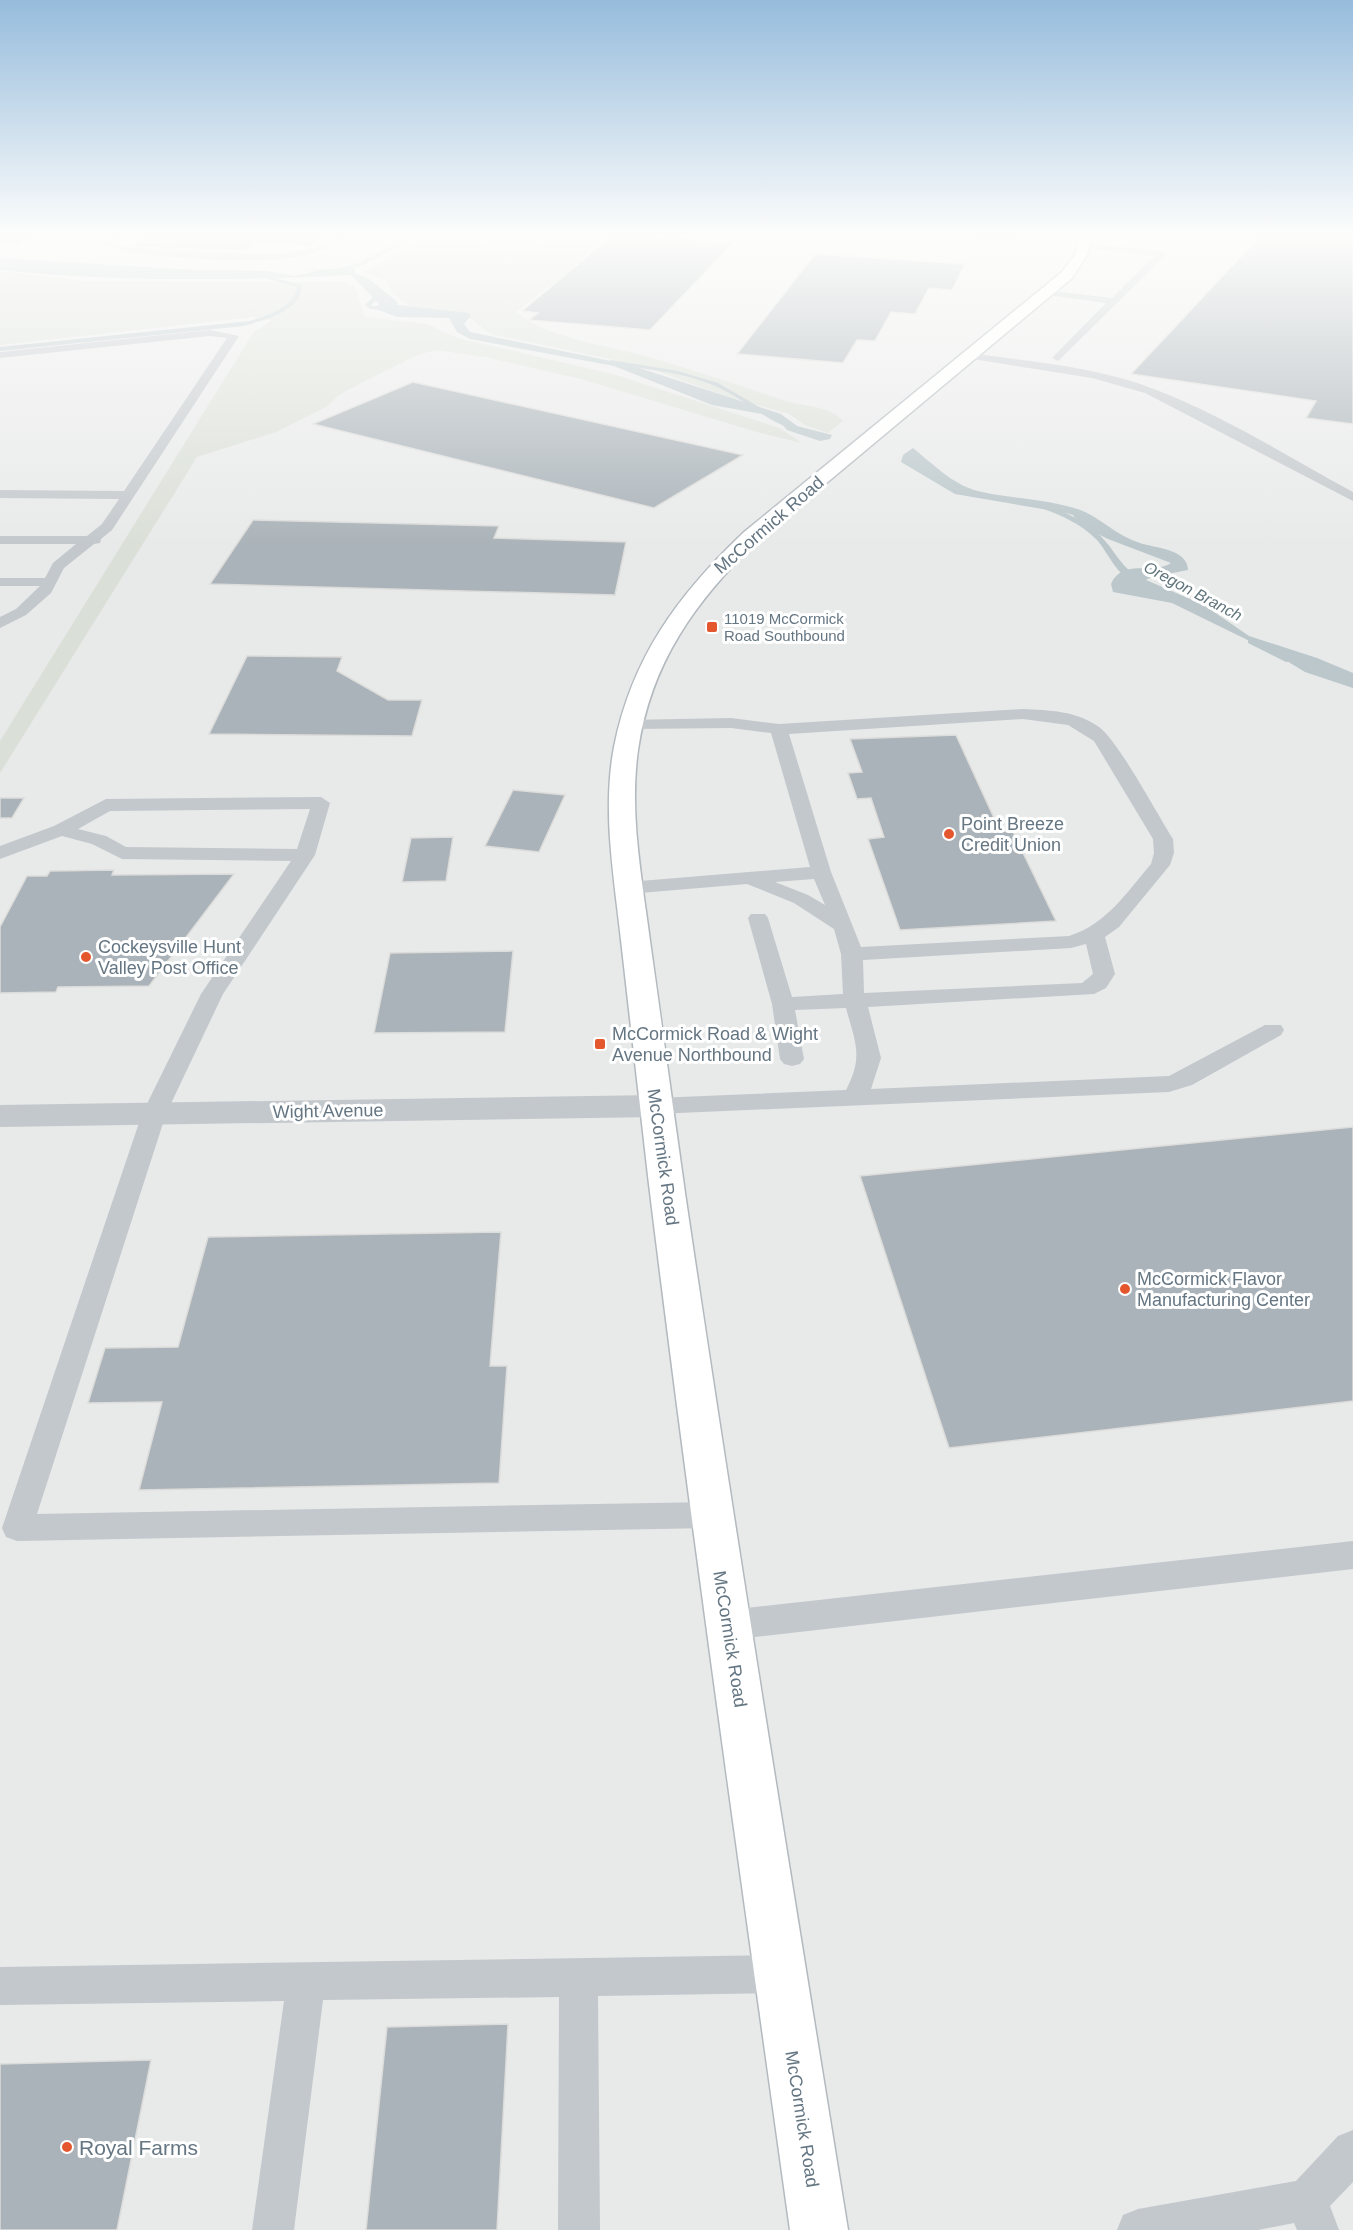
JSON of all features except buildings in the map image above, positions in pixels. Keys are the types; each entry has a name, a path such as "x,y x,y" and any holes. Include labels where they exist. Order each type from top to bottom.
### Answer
{"main road":[{"name":"McCormick Road","path":"819,2230 711,1515 628,888 621,820 622,779 632,724 662,644 690,600 716,570 750,537 992,338"}],"street":[{"name":"Wight Avenue","path":"0,1116 656,1106"}],"lane":[{"path":"0,355 162,338"},
{"path":"0,623 21,612 46,590 58,566 71,554 94,540 107,527 233,338"},
{"path":"1058,358 1078,338"},
{"path":"970,356 1092,375 1149,391 1191,410 1353,497"},
{"path":"0,494 129,495"},
{"path":"0,540 94,540"},
{"path":"0,582 50,582"},
{"path":"632,724 731,723 779,729 1023,714 1055,715 1088,726 1101,738 1163,839 1164,853 1160,865 1112,923 1094,935 1071,942 852,954"},
{"path":"779,729 821,872 844,926 852,954 854,1000 870,1046 868,1073 854,1098"},
{"path":"0,853 61,830 106,806 321,803 305,855 212,994 154,1114 17,1528 711,1515"},
{"path":"61,830 99,840 122,853 305,855"},
{"path":"628,888 821,872"},
{"path":"750,879 801,899 844,926"},
{"path":"758,918 783,1004 792,1059"},
{"path":"783,1004 1086,989 1098,983 1104,974 1094,935"},
{"path":"656,1106 1169,1084 1184,1080 1274,1030"},
{"path":"728,1625 1353,1555"},
{"path":"0,1986 780,1974"},
{"path":"578,1978 579,2230"},
{"path":"273,2230 306,1982"},
{"path":"1138,2230 1312,2215 1353,2151"}],"shaded area":[{"path":"0,338 1353,338 1353,2230 0,2230"},
{"path":"0,338 62,338 0,345"},
{"path":"250,338 457,338 616,375 779,428 802,443 757,432 581,379 485,357 436,350 420,354 361,383 339,395 326,407 276,432 197,457 0,773 0,741"},
{"path":"468,338 499,338 630,365 781,414 797,426 832,435 830,439 820,441 787,430 782,424 762,414 712,405 614,366"},
{"path":"510,338 573,338 645,356 789,402 832,412 843,421 828,433 805,425 789,414 726,396 643,366"},
{"name":"Oregon Branch","path":"913,448 944,473 969,488 1077,509 1133,540 1170,550 1183,558 1188,570 1146,580 1204,605 1249,636 1317,658 1353,673 1353,688 1305,672 1272,652 1172,603 1113,592 1111,584 1122,571 1156,568 1171,563 1108,539 1080,525 1073,515 955,494 901,462 903,455"}],"waterway":[{"path":"0,349 107,338"},
{"name":"Oregon Branch","path":"611,362 678,373 716,384 789,426"},
{"name":"Oregon Branch","path":"1037,505 1065,515 1091,531 1105,545 1120,568 1135,579"},
{"name":"Oregon Branch","path":"1251,641 1289,660"}],"place":[{"name":"11019 McCormick Road Southbound","path":"712,627"},
{"name":"Point Breeze Credit Union","path":"949,834"},
{"name":"Cockeysville Hunt Valley Post Office","path":"86,957"},
{"name":"McCormick Road & Wight Avenue Northbound","path":"600,1044"},
{"name":"McCormick Flavor Manufacturing Center","path":"1125,1289"},
{"name":"Royal Farms","path":"67,2147"}]}
